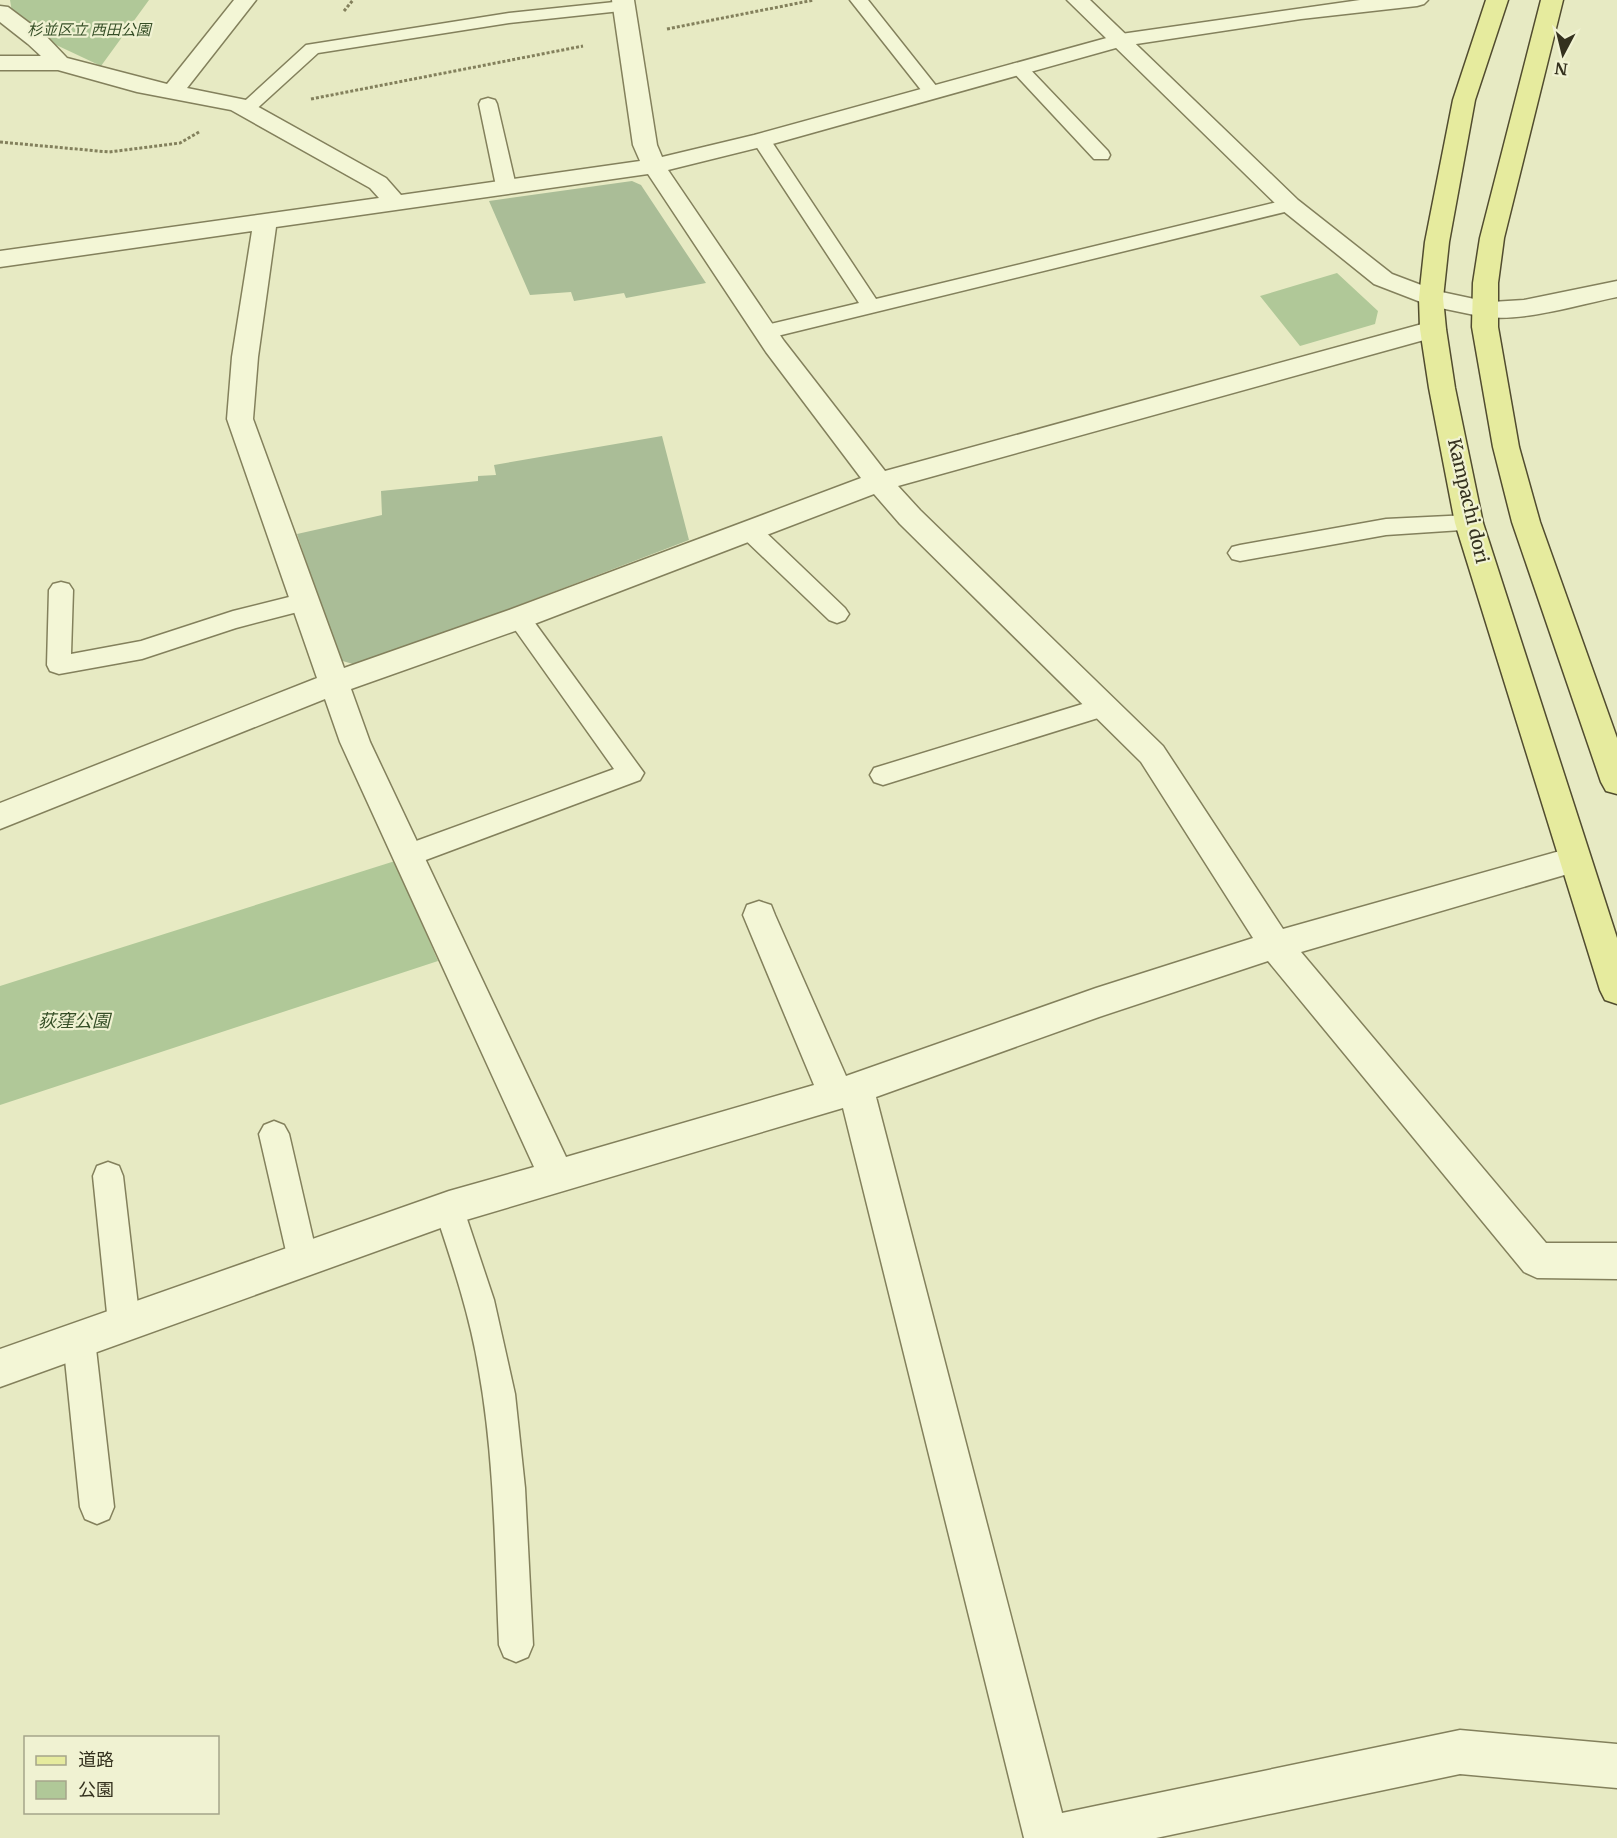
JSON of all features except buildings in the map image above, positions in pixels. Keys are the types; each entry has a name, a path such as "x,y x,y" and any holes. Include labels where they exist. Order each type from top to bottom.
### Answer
{"main road":[{"name":"Kampachi dori","path":"1497,0 1464,100 1437,242 1431,298 1433,329 1442,388 1469,523 1617,990"},
{"path":"1552,0 1503,189 1490,250 1484,309 1485,327 1506,447 1526,522 1617,782"}],"street":[{"path":"172,93 245,0"},
{"path":"1078,0 1290,205 1383,279 1431,298 1484,309 1524,308 1617,289"},
{"path":"0,259 654,166 761,140 1121,40 1298,7 1417,0"},
{"path":"624,3 645,145 654,166 765,332 878,482 910,517 1152,754 1275,945 1537,1260 1617,1261"},
{"path":"0,12 36,39 59,63"},
{"path":"0,63 59,63 172,93 245,108 378,183 395,202"},
{"path":"265,222 245,357 240,419 355,742 556,1175"},
{"path":"0,816 333,683 519,618 878,482 1433,329"},
{"path":"0,1368 449,1208 846,1092 1096,1003 1275,945 1574,860"},
{"path":"759,915 846,1092 1048,1838 1460,1752 1617,1766"}],"lane":[{"path":"859,0 931,91"},
{"path":"245,108 312,49 509,18 624,3"},
{"path":"1019,68 1101,155"},
{"path":"488,104 506,186"},
{"path":"761,140 871,306"},
{"path":"765,332 1290,205"},
{"path":"1240,553 1386,527 1469,523"},
{"path":"749,530 837,614"},
{"path":"61,590 59,665 142,651 233,620 304,602"},
{"path":"406,856 631,773 519,618"},
{"path":"883,776 1102,707"},
{"path":"274,1134 303,1260"},
{"path":"108,1176 124,1323"},
{"path":"449,1208 475,1285 499,1393 511,1532 516,1645"},
{"path":"79,1340 97,1507"}],"path":[{"path":"0,142 109,152 180,143 245,108 629,37 814,0"}],"green space":[{"name":"杉並区立 西田公園","path":"10,0 149,0 101,66 52,43 12,12"},
{"path":"632,181 641,185 706,283 626,298 624,293 574,301 571,292 530,295 489,201"},
{"path":"1337,273 1378,311 1375,324 1300,346 1260,296"},
{"path":"662,436 689,540 360,666 339,660 297,534 382,515 381,491 478,481 478,476 496,475 494,465"},
{"name":"荻窪公園","path":"395,861 438,961 0,1105 0,986"}]}
